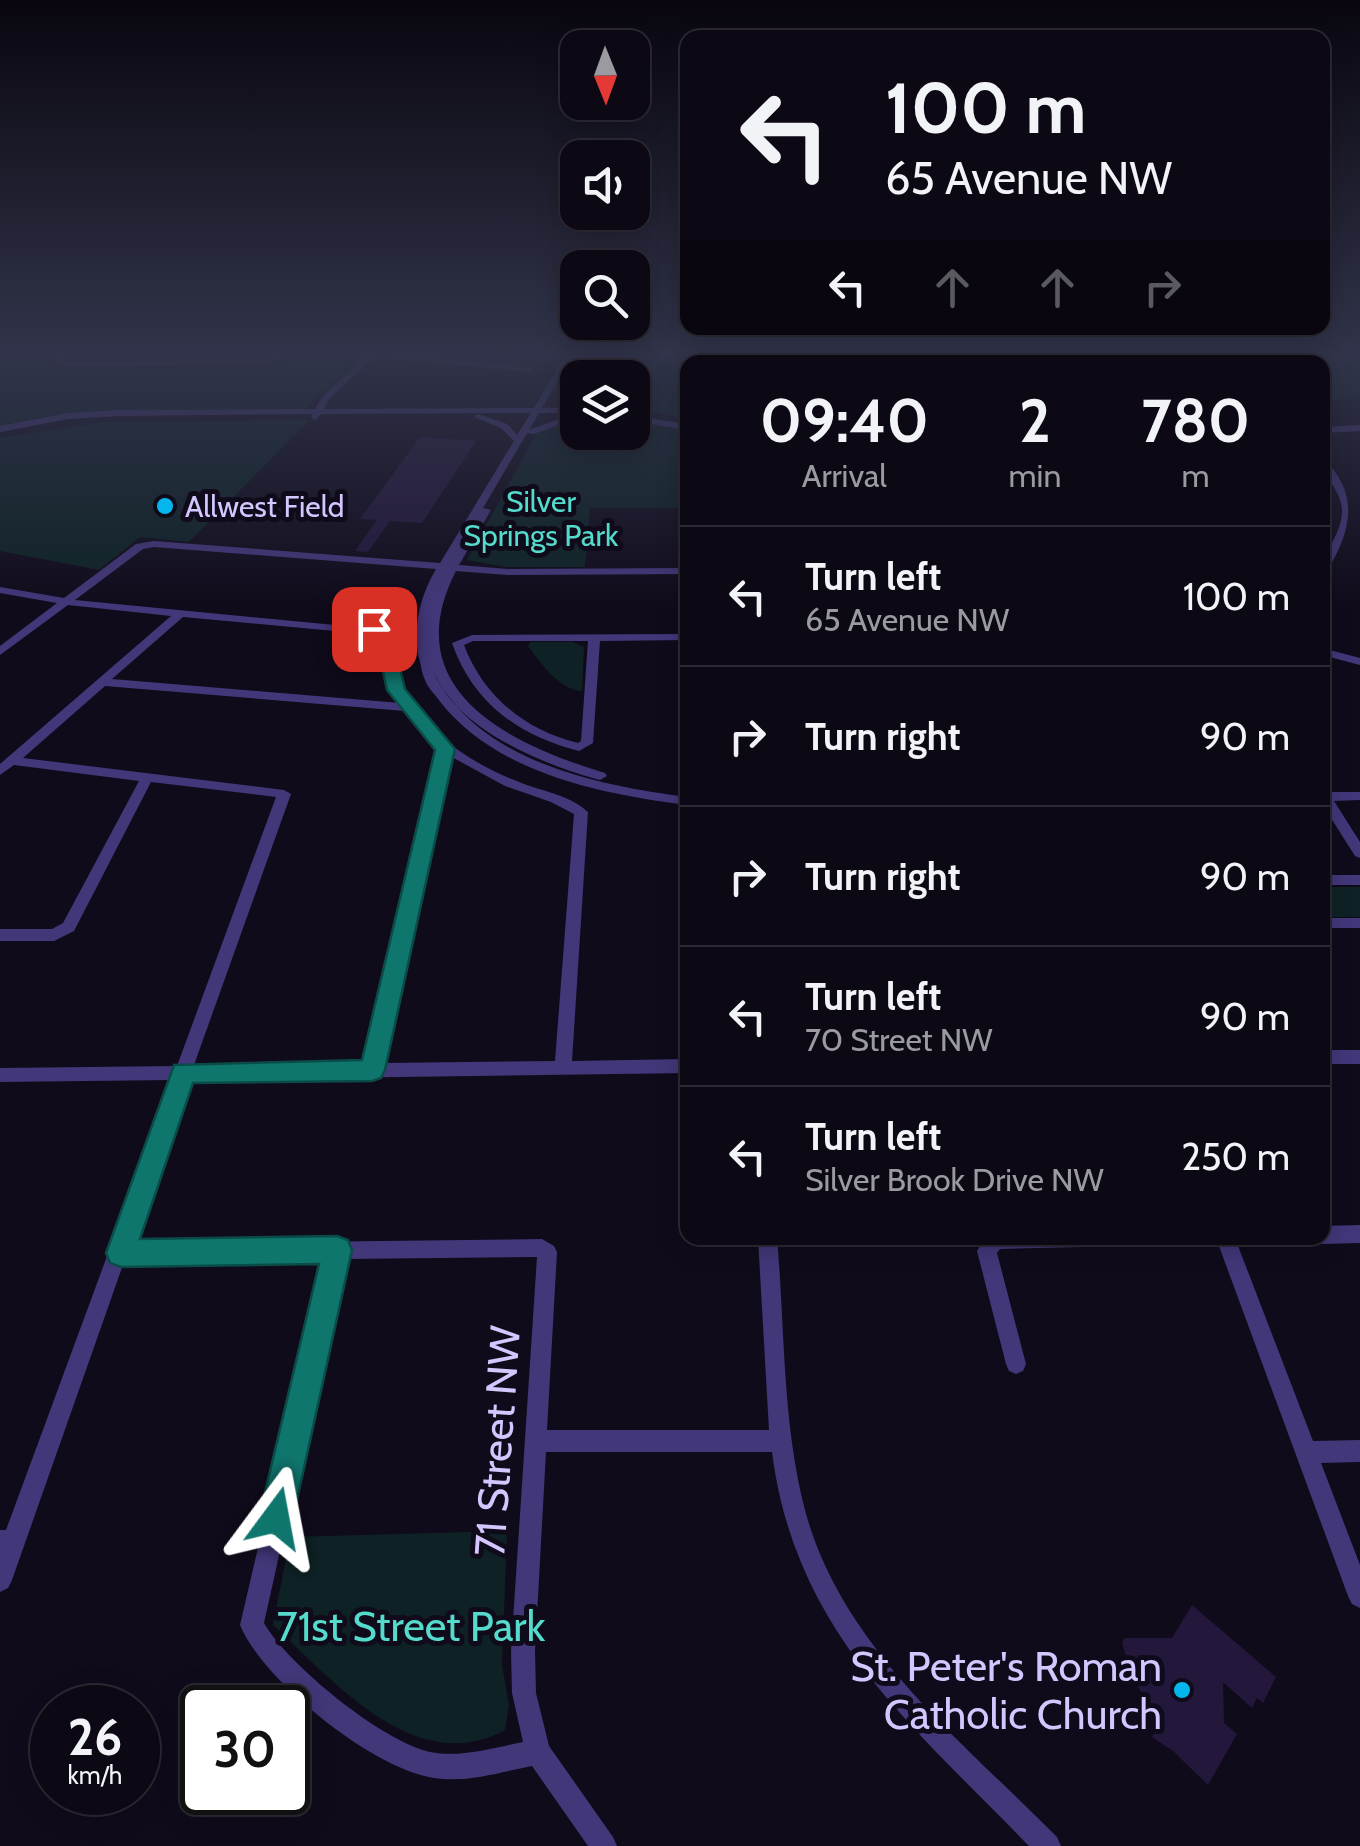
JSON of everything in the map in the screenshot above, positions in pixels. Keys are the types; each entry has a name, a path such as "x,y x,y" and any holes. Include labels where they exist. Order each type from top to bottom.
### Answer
{"street":[{"path":"529,437 421,612 420,647 433,685 461,719 498,746 554,773 612,790 680,800"},
{"path":"516,439 447,568 431,638 440,672 474,714 522,746 569,767 625,782 680,789"},
{"path":"1330,470 1352,504 1346,532 1330,558"},
{"path":"1347,492 1360,493"},
{"path":"0,652 140,546 154,544 508,572 680,571"},
{"path":"0,590 67,602 379,629 396,690 445,749 510,783 582,812 563,1068"},
{"path":"6,766 182,613"},
{"path":"594,638 587,743 578,747 537,732 496,705 476,684 462,661 458,643 472,638 680,637"},
{"path":"1330,653 1360,662"},
{"path":"103,682 406,706"},
{"path":"372,1070 445,749"},
{"path":"0,1580 7,1541 121,1253 284,794 147,777 6,766"},
{"path":"0,935 54,934 68,927 147,777"},
{"path":"1330,792 1360,787"},
{"path":"1330,794 1360,796"},
{"path":"1330,804 1360,853"},
{"path":"1330,880 1360,880"},
{"path":"1330,923 1360,923"},
{"path":"1330,1058 1360,1057"},
{"path":"0,1075 680,1066"},
{"path":"1330,1235 1360,1234"},
{"path":"768,1245 781,1441 804,1541 826,1594 892,1684 1048,1846"},
{"path":"992,1245 988,1251 1016,1364"},
{"path":"1229,1245 1360,1596"},
{"name":"71 Street NW","path":"337,1250 542,1248 549,1259 523,1651 524,1693 538,1752 604,1846"},
{"path":"121,1253 337,1250 252,1625 258,1643 331,1709 376,1740 427,1764 473,1767 538,1752"},
{"path":"538,1441 781,1441"},
{"path":"1305,1452 1360,1451"}],"green space":[{"path":"292,437 189,542 140,537 99,570 0,551 0,438"},
{"name":"Silver Springs Park","path":"534,437 560,437 560,450 650,450 650,437 680,437 680,508 590,508 585,567 506,567 467,560"},
{"path":"531,642 573,642 584,647 582,691 566,686 551,674 528,646"},
{"path":"1330,887 1360,887 1360,917 1330,917"},
{"name":"71st Street Park","path":"507,1531 502,1665 509,1705 505,1730 472,1742 439,1742 408,1733 349,1695 273,1625 290,1537"}],"building":[{"path":"420,437 476,441 422,523 390,521 368,552 355,551 377,520 360,519"},
{"name":"St. Peter's Roman Catholic Church","path":"1192,1605 1276,1677 1263,1703 1257,1698 1252,1708 1223,1682 1224,1723 1237,1734 1208,1785 1173,1751 1152,1737 1160,1723 1131,1675 1122,1642 1125,1638 1172,1638"}],"place":[{"name":"Allwest Field","path":"165,506"},
{"name":"St. Peter's Roman Catholic Church","path":"1182,1690"}],"route":[{"path":"276,1518 337,1250 121,1253 183,1072 372,1070 445,749 396,690 383,632 374,629"}]}
